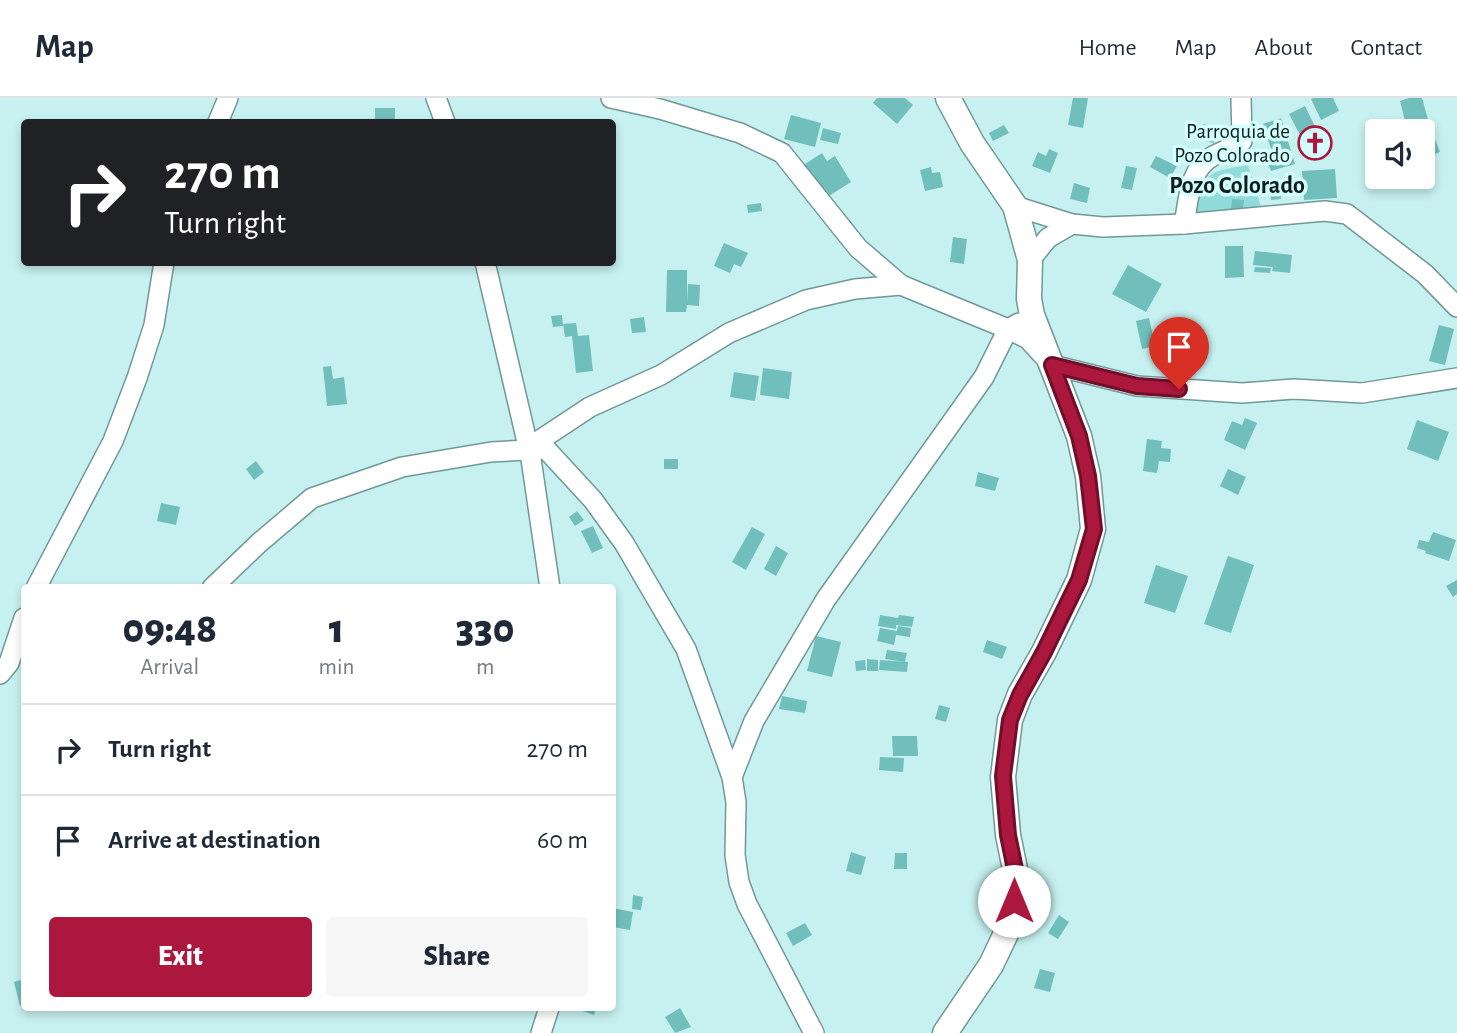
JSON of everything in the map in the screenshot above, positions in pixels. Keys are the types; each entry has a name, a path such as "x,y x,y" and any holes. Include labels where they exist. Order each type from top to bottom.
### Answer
{"main road":[{"path":"945,1033 991,965 1011,923 1017,879 1008,835 1003,776 1010,720 1079,580 1094,529 1088,476 1079,436 1032,315 1029,299 1030,260 1015,206 972,143 948,98"}],"street":[{"path":"219,119 228,98"},
{"path":"436,98 444,119"},
{"path":"611,98 660,109 740,133 782,153 858,248 901,285 1028,339 1052,365 1137,386 1242,393 1294,389 1362,393 1457,379"},
{"path":"1184,224 1194,173 1207,160 1230,150 1242,141 1241,98"},
{"path":"1015,206 1072,224 1103,227 1184,224 1325,211 1347,214 1426,274 1457,307"},
{"path":"1030,260 1048,238 1072,224"},
{"path":"38,584 113,442 154,326 163,266"},
{"path":"486,266 528,449 549,584"},
{"path":"528,449 590,407 661,375 742,328 806,300 855,289 901,285"},
{"path":"732,777 754,722 826,599 984,377 1008,329 1032,315"},
{"path":"216,584 312,498 402,467 528,449 546,449 593,500 624,543 685,649 732,777 736,802 735,855 739,882 747,904 814,1033"},
{"path":"11,664 21,629"},
{"path":"541,1033 548,1011"}],"shaded area":[{"path":"1248,165 1263,213 1199,219 1193,211 1205,181 1216,172"}],"building":[{"path":"877,98 905,98 913,105 897,124 873,103"},
{"path":"1073,98 1088,98 1083,128 1068,125"},
{"path":"1333,98 1339,111 1321,120 1311,99"},
{"path":"1422,98 1428,119 1404,119 1400,101"},
{"path":"1305,106 1326,149 1311,156 1289,114"},
{"path":"375,108 395,108 395,119 375,119"},
{"path":"791,115 821,123 815,147 784,139"},
{"path":"1281,118 1295,164 1271,171 1267,160 1274,158 1263,124"},
{"path":"1203,124 1218,128 1214,143 1199,140"},
{"path":"1004,125 1009,133 993,141 989,133"},
{"path":"823,128 841,133 838,144 820,140"},
{"path":"1435,139 1440,152 1435,154"},
{"path":"1049,149 1058,153 1050,173 1032,166 1038,152 1046,156"},
{"path":"822,153 827,161 835,156 851,182 824,199 802,166"},
{"path":"1156,156 1177,166 1170,178 1150,167"},
{"path":"1126,166 1137,168 1132,190 1121,188"},
{"path":"931,167 932,173 940,172 943,187 925,191 920,170"},
{"path":"1335,169 1337,198 1304,200 1302,171"},
{"path":"1074,183 1090,188 1087,203 1070,199"},
{"path":"1279,184 1281,199 1271,200 1269,185"},
{"path":"1232,199 1244,200 1243,210 1231,209"},
{"path":"761,203 762,211 748,213 747,205"},
{"path":"953,237 967,239 964,264 950,262"},
{"path":"724,243 748,253 741,267 734,264 730,273 714,266"},
{"path":"1225,246 1243,246 1244,277 1225,278"},
{"path":"1255,251 1292,255 1290,273 1272,271 1273,267 1253,265"},
{"path":"1128,265 1162,284 1146,312 1112,294"},
{"path":"1255,267 1271,268 1270,273 1254,272"},
{"path":"667,270 687,270 687,302 688,284 700,285 699,306 687,305 686,312 666,312"},
{"path":"562,315 563,326 553,327 551,316"},
{"path":"644,317 646,332 632,333 630,319"},
{"path":"1149,318 1155,346 1142,349 1136,321"},
{"path":"576,323 578,336 589,335 593,371 576,373 572,336 565,337 563,324"},
{"path":"1439,325 1454,329 1445,365 1429,361"},
{"path":"331,366 333,379 344,377 347,404 327,406 323,367"},
{"path":"763,368 792,372 789,399 760,395"},
{"path":"734,372 759,376 755,401 730,397"},
{"path":"1245,418 1257,423 1245,450 1224,440 1232,421 1242,425"},
{"path":"1417,420 1449,432 1438,461 1407,449"},
{"path":"1147,439 1162,441 1161,448 1171,449 1170,462 1159,461 1157,473 1143,471"},
{"path":"664,459 678,459 678,469 664,469"},
{"path":"256,461 264,472 254,480 246,469"},
{"path":"1228,469 1246,477 1238,495 1220,486"},
{"path":"978,472 999,478 995,491 975,486"},
{"path":"161,503 180,507 176,525 157,521"},
{"path":"577,511 584,520 575,526 569,517"},
{"path":"593,526 603,548 592,553 581,531"},
{"path":"752,527 765,534 746,570 732,562"},
{"path":"1433,532 1456,540 1449,561 1417,548 1419,540 1429,542"},
{"path":"776,546 788,553 776,576 764,569"},
{"path":"1228,556 1254,565 1231,633 1204,624"},
{"path":"1156,565 1188,576 1175,613 1144,603"},
{"path":"1457,580 1457,594 1453,597 1446,586"},
{"path":"880,615 914,617 912,627 896,625 896,629 878,626"},
{"path":"898,626 911,628 910,637 896,635 894,645 877,641 880,628 897,631"},
{"path":"816,636 841,642 832,677 807,671"},
{"path":"987,640 1007,647 1002,659 983,652"},
{"path":"887,650 907,653 905,662 885,659"},
{"path":"867,659 878,660 878,671 867,671"},
{"path":"865,660 866,670 856,671 855,661"},
{"path":"880,660 908,662 907,672 879,670"},
{"path":"782,696 807,701 805,713 779,709"},
{"path":"939,705 950,708 946,722 935,719"},
{"path":"892,736 917,736 918,756 893,756"},
{"path":"880,757 904,758 903,772 879,770"},
{"path":"851,852 866,857 861,875 846,871"},
{"path":"895,853 907,853 907,869 894,869"},
{"path":"633,895 643,897 641,910 632,909"},
{"path":"616,909 633,912 630,930 616,928"},
{"path":"1059,915 1069,922 1058,939 1048,933"},
{"path":"805,923 812,935 793,946 786,933"},
{"path":"1040,969 1055,973 1050,992 1034,988"},
{"path":"21,980 21,1006 20,1006 14,982"},
{"path":"680,1008 691,1027 675,1033 665,1017"}],"place":[{"name":"Parroquia de Pozo Colorado","path":"1315,143"}],"district":[{"name":"Pozo Colorado","path":"1237,186"}],"route":[{"path":"1014,901 1017,879 1008,835 1003,776 1010,720 1079,580 1094,529 1088,476 1079,436 1052,365 1137,386 1179,389"}]}
